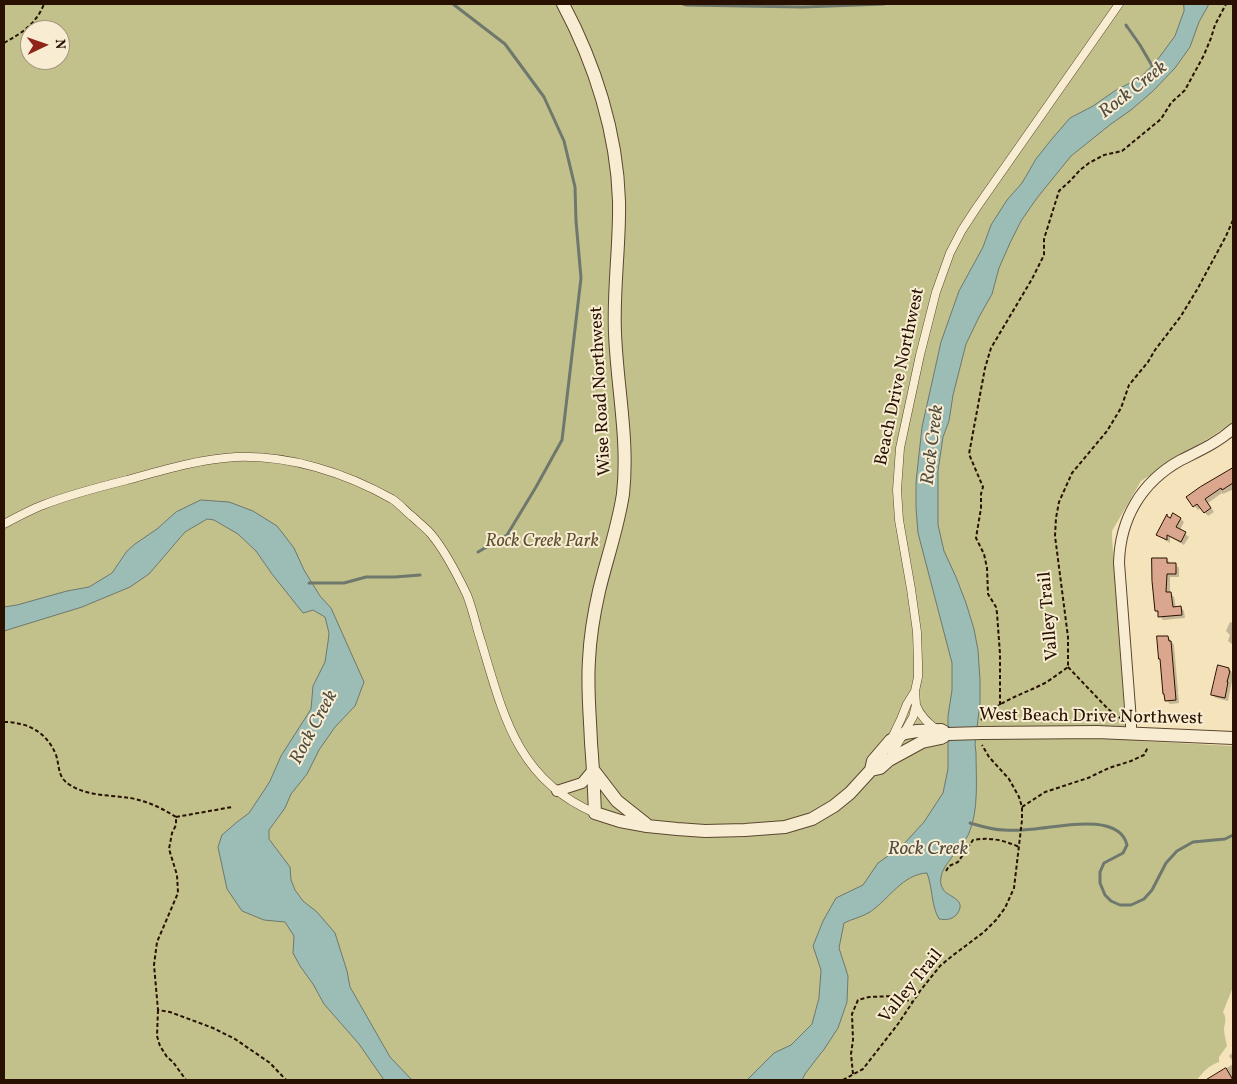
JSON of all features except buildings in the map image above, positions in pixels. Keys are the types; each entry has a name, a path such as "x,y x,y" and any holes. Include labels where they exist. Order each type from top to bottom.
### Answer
{"street":[{"name":"Wise Road Northwest","path":"563,4 584,48 604,106 616,163 619,200 615,331 624,427 625,469 618,524 598,596 590,646 588,696 595,813"},
{"name":"Beach Drive Northwest","path":"871,770 880,768 889,760 913,717 916,706 915,690 918,677 917,632 899,520 897,490 900,448 936,292 950,253 962,230 1119,4"},
{"path":"1130,734 1131,721 1119,564 1124,528 1137,500 1157,477 1175,464 1217,442 1233,429"},
{"name":"Beach Drive Northwest","path":"4,524 42,505 92,490 188,463 236,457 274,458 304,464 344,476 394,500 430,532 452,565 468,598 498,698 523,754 540,775 557,791 581,807 620,821 648,826 705,830 745,830 785,827 812,818 834,806 850,793 871,770 873,760 890,740 915,690"},
{"path":"916,706 923,718 942,732"},
{"path":"901,719 902,726 909,738 922,742"},
{"name":"West Beach Drive Northwest","path":"890,740 905,733 981,731 1153,734 1233,738"},
{"name":"West Beach Drive Northwest","path":"889,760 922,742 941,738 942,732"},
{"path":"557,791 582,783 593,770 617,801 648,826"}],"path":[{"path":"4,43 32,24 44,4"},
{"path":"1000,705 1000,654 997,613 996,607 988,594 987,568 984,554 976,538 983,487 969,454 985,368 992,348 1044,255 1044,239 1059,191 1089,163 1104,155 1122,151 1161,119 1171,103 1184,90 1204,55 1212,38 1215,25 1226,4"},
{"name":"Valley Trail","path":"843,1080 863,1069 940,966 984,932 1005,908 1014,888 1022,807 1009,779 989,757 982,746 981,731 988,712 1014,696 1047,682 1068,667 1068,638 1055,536 1056,518 1060,502 1072,474 1107,431 1121,408 1129,385 1181,316 1198,288 1233,220"},
{"path":"1068,667 1108,709 1122,719"},
{"path":"4,722 27,725 40,732 49,742 56,756 60,776 70,785 92,794 130,798 145,802 162,808 176,817 232,807"},
{"path":"1022,807 1045,792 1088,778 1144,755 1153,734"},
{"path":"176,817 176,825 172,833 169,849 177,875 178,893 156,942 154,965 158,1010 157,1036 160,1046 167,1057 186,1080"},
{"path":"946,871 949,866 958,862 973,840 989,838 1009,842 1019,847"},
{"path":"853,1074 851,1054 853,1040 852,1014 858,1000 869,997 895,996 912,1002"},
{"path":"158,1010 170,1012 213,1028 235,1039 270,1064 286,1080"}],"green space":[{"name":"Rock Creek Park","path":"4,4 1233,4 1233,422 1141,481 1112,531 1125,721 1140,741 1233,746 1233,987 1223,1012 1227,1046 1219,1057 1219,1062 1212,1065 1197,1080 4,1080"}],"water":[{"name":"Rock Creek","path":"1184,4 1209,4 1199,22 1190,47 1175,68 1131,110 1071,156 1021,221 999,268 992,294 966,344 953,395 949,421 943,437 938,471 938,525 944,551 966,603 974,629 978,650 980,680 980,703 975,744 976,804 969,833 945,867 941,879 943,889 956,899 960,909 951,918 939,919 927,873 918,874 903,882 870,912 844,923 839,948 848,976 847,1002 838,1028 802,1080 747,1080 774,1053 791,1045 812,1024 819,998 821,970 813,946 823,921 836,898 863,885 878,863 902,846 924,822 943,793 948,769 948,716 952,690 952,663 918,533 916,482 922,427 941,342 959,291 983,247 991,225 1007,200 1022,183 1036,159 1070,118 1140,78 1158,59 1175,36 1184,11"},
{"name":"Rock Creek","path":"201,500 229,502 253,511 277,526 294,548 304,570 320,596 331,608 364,682 355,706 335,727 319,750 307,774 291,794 285,808 269,830 269,839 290,867 291,880 295,890 303,901 317,912 335,933 350,987 390,1057 412,1080 384,1080 359,1044 324,1004 300,966 293,953 294,936 285,922 264,920 242,911 227,889 218,847 222,835 249,813 270,781 281,756 311,709 313,686 325,662 329,633 325,617 313,610 303,613 256,551 238,534 214,520 207,519 185,532 149,574 130,587 82,607 4,631 4,607 89,587 112,573 127,551 176,512"}],"waterway":[{"path":"453,4 505,44 544,97 564,141 575,187 581,278 562,440 507,535 478,552"},
{"path":"683,4 803,7 884,4"},
{"path":"1127,27 1126,25 1154,69"},
{"path":"309,583 344,583 366,577 420,575"},
{"path":"970,823 991,829 1008,830 1027,830 1072,824 1100,825 1112,828 1122,835 1127,845 1123,853 1104,863 1100,872 1100,883 1105,895 1111,901 1120,905 1131,905 1144,899 1152,890 1166,863 1177,851 1193,842 1225,839 1233,835"}]}
